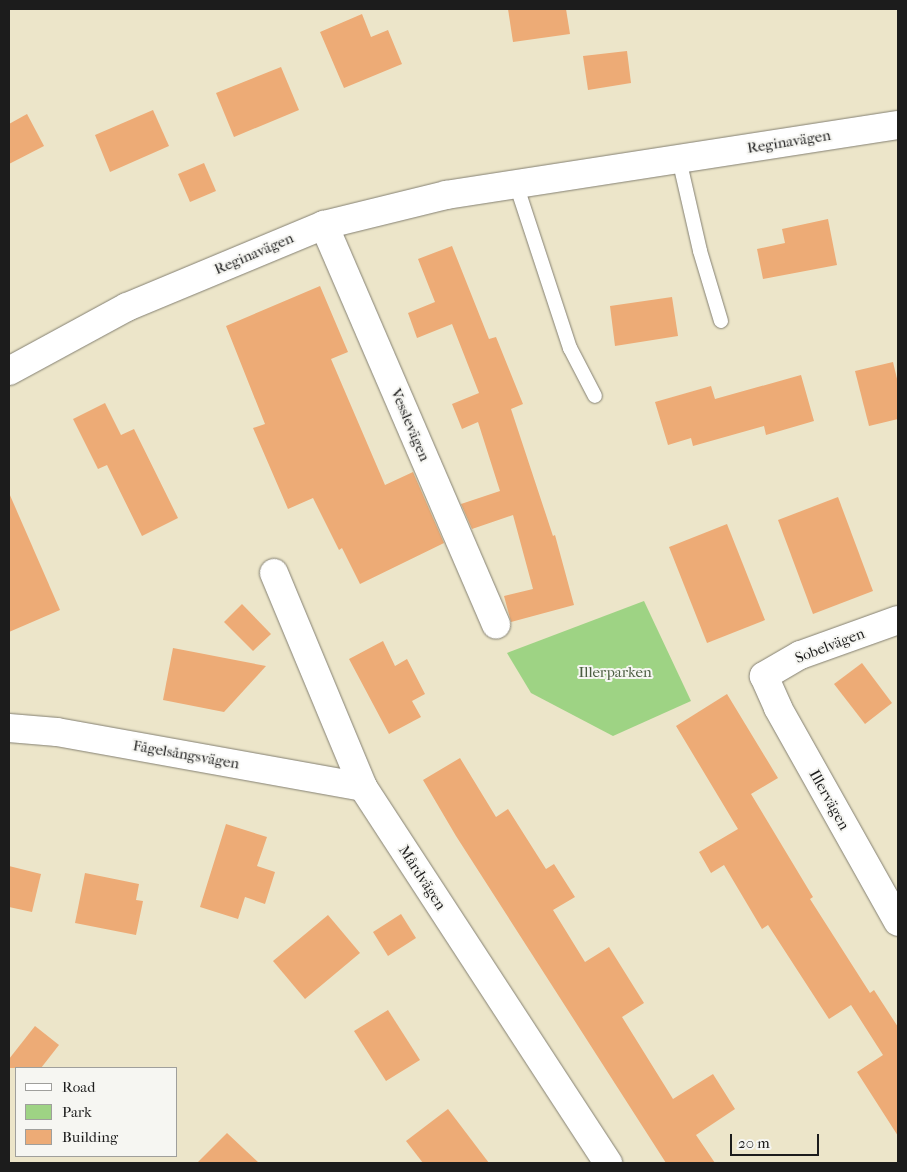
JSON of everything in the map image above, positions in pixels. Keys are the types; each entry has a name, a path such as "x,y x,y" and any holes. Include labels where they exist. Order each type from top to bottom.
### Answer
{"street":[{"name":"Reginavägen","path":"9,370 127,307 324,225 446,195 898,125"},
{"name":"Vesslevägen","path":"324,225 496,625"},
{"name":"Mårdvägen","path":"274,573 363,787 608,1163"},
{"name":"Sobelvägen","path":"764,676 800,656 898,620"},
{"name":"Illervägen","path":"764,676 778,708 898,922"},
{"name":"Fågelsångsvägen","path":"9,728 58,732 363,787"}],"lane":[{"path":"679,159 700,251 721,321"},
{"path":"516,184 570,348 595,396"}],"green space":[{"name":"Illerparken","path":"644,601 691,701 613,736 531,693 507,653"}],"building":[{"path":"508,9 566,9 570,34 513,42"},
{"path":"362,14 371,37 388,30 402,64 344,88 320,32"},
{"path":"627,51 631,83 588,90 583,56"},
{"path":"281,67 299,110 234,137 216,93"},
{"path":"153,110 169,146 110,172 95,135"},
{"path":"27,114 44,146 9,164 9,124"},
{"path":"204,163 216,191 190,202 178,174"},
{"path":"828,219 837,265 763,279 757,249 785,243 782,229"},
{"path":"452,246 489,339 496,337 523,404 511,409 553,536 555,535 574,605 511,622 504,596 533,589 513,515 472,529 461,504 500,491 478,422 462,429 452,404 479,393 452,324 417,338 408,313 435,302 418,259"},
{"path":"320,286 348,352 331,359 385,485 413,472 444,543 360,584 342,548 339,550 313,498 288,509 253,428 265,424 226,326"},
{"path":"672,297 678,336 615,346 610,306"},
{"path":"893,362 898,383 898,419 869,426 855,371"},
{"path":"801,375 814,421 766,435 764,426 693,446 691,438 668,445 655,402 711,386 715,399"},
{"path":"105,403 121,435 134,429 178,518 142,536 107,465 98,469 73,419"},
{"path":"9,493 60,610 9,632"},
{"path":"838,497 873,591 813,614 778,520"},
{"path":"727,524 765,620 707,643 669,547"},
{"path":"242,604 271,634 253,651 224,622"},
{"path":"383,641 395,666 407,659 425,694 412,701 421,717 389,734 349,659"},
{"path":"173,648 266,666 224,712 163,700"},
{"path":"862,663 892,703 865,724 834,684"},
{"path":"727,694 778,778 751,794 813,897 810,899 870,993 874,990 898,1027 898,1136 857,1072 883,1055 851,1005 829,1019 768,925 762,929 724,865 711,873 699,852 738,829 676,726"},
{"path":"460,758 496,817 508,809 546,869 554,864 575,897 553,910 585,962 609,947 644,1003 622,1017 673,1099 713,1074 735,1109 696,1135 715,1163 666,1163 456,836 423,780"},
{"path":"226,824 267,837 257,866 275,872 265,904 245,897 238,919 200,907"},
{"path":"9,866 41,874 32,912 9,907"},
{"path":"85,873 139,884 136,900 143,901 136,935 75,923"},
{"path":"401,914 416,938 388,956 373,932"},
{"path":"328,915 360,953 305,999 273,961"},
{"path":"388,1010 420,1060 386,1081 354,1031"},
{"path":"35,1026 59,1045 42,1067 9,1068 9,1059"},
{"path":"448,1109 489,1163 423,1163 406,1141"},
{"path":"227,1133 259,1163 197,1163"}]}
